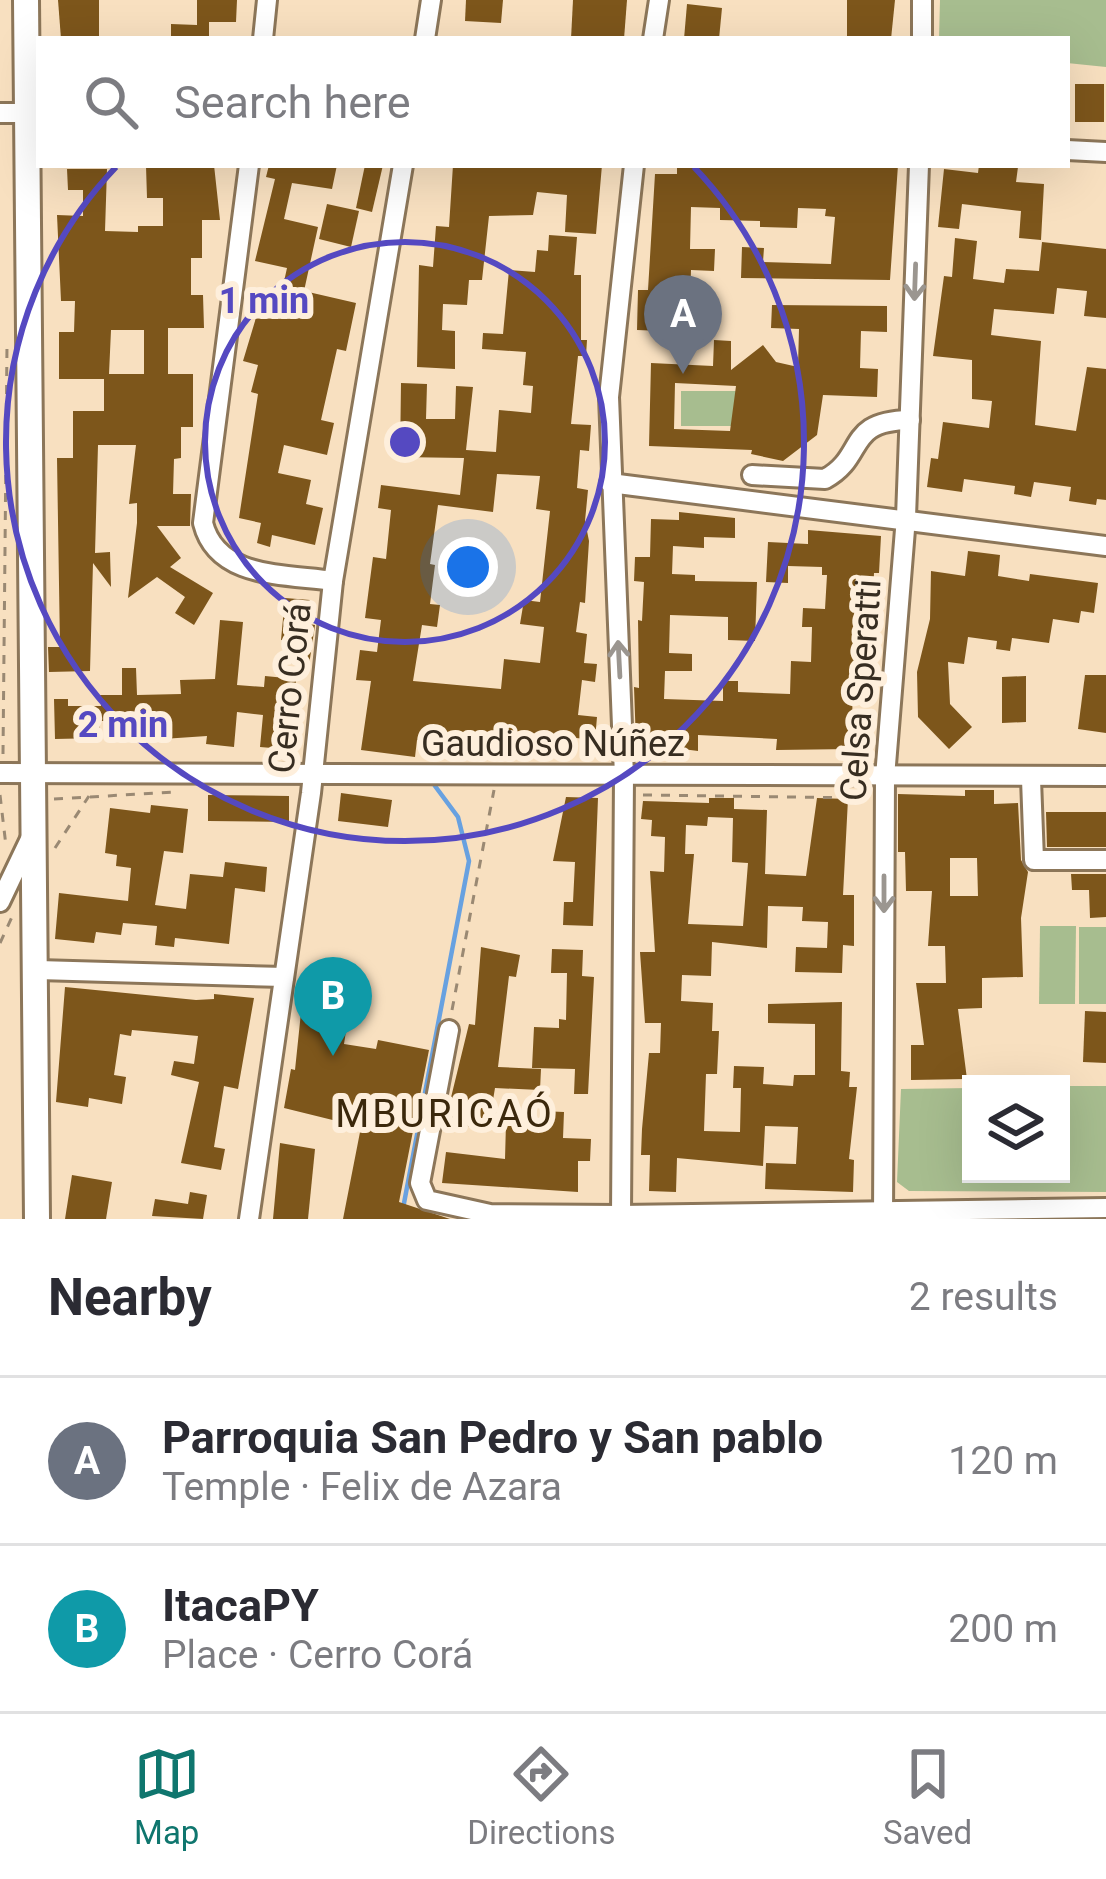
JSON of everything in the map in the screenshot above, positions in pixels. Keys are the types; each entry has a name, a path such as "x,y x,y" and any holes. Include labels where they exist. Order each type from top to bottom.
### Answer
{"main road":[{"path":"26,0 21,113 31,837 38,970 37,1219"}],"street":[{"path":"263,36 267,0"},
{"path":"425,36 431,0"},
{"path":"653,36 659,0"},
{"path":"922,0 922,36"},
{"path":"1070,150 1106,152"},
{"path":"249,168 203,523 209,547 224,559 250,569 333,581"},
{"name":"Cerro Corá","path":"249,1219 312,775 333,581 402,168"},
{"path":"622,1215 624,776 610,484 613,326 634,168"},
{"name":"Celsa Speratti","path":"883,1216 885,777 906,518 919,168"},
{"path":"752,475 833,475 864,429 874,423 910,421"},
{"path":"772,501 773,477"},
{"path":"795,478 795,504"},
{"path":"610,484 1106,546"},
{"name":"Gaudioso Núñez","path":"0,773 1106,776"},
{"path":"1031,778 1034,860 1106,860"},
{"path":"0,902 31,837"},
{"path":"38,970 284,977"},
{"path":"449,1030 420,1183 427,1200 490,1214 883,1216 1106,1208"}],"path":[{"path":"1,756 5,752 7,324"},
{"path":"449,1030 494,790"},
{"path":"54,849 90,794"},
{"name":"Gaudioso Núñez","path":"642,795 864,795"},
{"path":"5,797 7,847"},
{"path":"0,943 14,914 22,917"}],"green space":[{"path":"940,0 1106,0 1106,67 1070,63 1070,36 939,36"},
{"path":"681,391 737,391 737,426 681,426"},
{"path":"1040,926 1076,926 1075,1004 1039,1004"},
{"path":"1079,927 1106,927 1106,1004 1079,1004"},
{"path":"1070,1086 1106,1086 1106,1192 909,1191 897,1182 901,1089 962,1088 962,1183 1070,1183"}],"building":[{"path":"58,0 99,0 99,36 61,36"},
{"path":"197,0 237,0 236,22 209,22 209,36 171,36 171,24 197,25"},
{"path":"466,0 503,0 501,23 465,21"},
{"path":"573,0 627,0 624,36 571,36"},
{"path":"847,0 895,0 891,36 847,36"},
{"path":"687,4 722,8 719,36 684,36"},
{"path":"1075,84 1104,84 1104,122 1075,122"},
{"path":"146,168 214,168 220,220 202,220 202,258 191,258 191,295 203,295 204,328 168,328 168,374 193,374 193,427 181,427 181,458 174,459 173,494 191,494 190,526 157,526 181,558 170,567 213,593 194,625 175,613 185,597 157,577 128,598 137,523 137,503 129,504 136,445 98,445 95,553 110,552 111,587 93,563 90,671 49,672 48,647 60,647 57,458 73,458 73,411 104,411 104,379 59,379 59,332 74,332 75,301 61,301 57,215 83,216 83,190 68,190 67,169 107,169 105,231 138,232 138,226 163,226 163,198 147,198","holes":["111,330 144,330 144,374 109,374"]},
{"path":"268,168 336,168 332,189 292,183 284,219 318,227 304,291 356,303 346,351 337,349 321,420 334,423 327,455 284,445 278,473 311,480 306,504 323,508 315,545 272,535 270,547 257,543 261,523 239,518 258,394 251,392 258,365 243,361 264,291 281,295 287,268 255,261 275,179 266,177"},
{"path":"364,168 382,168 372,212 356,208"},
{"path":"453,168 602,168 596,234 565,232 567,195 537,192 533,215 489,216 482,280 469,280 467,305 443,304 442,330 455,331 455,369 417,367 419,265 433,267 436,226 449,227"},
{"path":"677,168 898,168 890,280 741,278 742,247 764,248 763,262 831,264 835,217 825,216 826,209 798,208 797,228 760,227 760,221 720,220 720,208 691,207 690,249 715,249 714,271 691,270 689,332 637,330 638,290 648,290 655,174 677,174"},
{"path":"979,168 1018,168 1016,182 1044,184 1041,240 1019,238 1021,211 962,204 959,229 938,227 944,169 978,173"},
{"path":"327,204 359,211 351,247 319,239"},
{"path":"549,235 577,237 574,275 581,275 581,340 587,340 586,356 578,356 571,424 591,425 589,451 580,450 577,488 588,490 585,521 589,541 585,603 580,602 576,632 587,634 584,663 597,664 595,682 582,680 578,715 597,717 595,740 511,731 508,754 488,751 489,739 453,735 452,744 417,740 415,757 361,750 371,681 356,680 360,650 377,652 381,620 365,618 373,557 386,559 391,510 378,508 381,485 460,495 464,458 400,457 401,383 427,384 426,419 455,419 456,386 473,387 466,450 496,452 499,410 531,413 533,386 523,385 526,352 482,349 483,333 503,334 509,270 535,272 537,250 548,251","holes":["497,474 540,476 536,509 550,511 540,602 524,600 520,624 544,627 540,663 504,659 501,689 413,681 422,625 437,627 440,605 430,604 435,565 430,564 438,505 493,512"]},
{"path":"955,238 977,241 973,279 1004,283 1006,269 1039,271 1042,242 1106,249 1106,318 1084,316 1087,291 1057,288 1054,314 994,309 991,335 1041,341 1035,425 1076,431 1087,367 1106,369 1106,500 1097,499 1096,505 1069,501 1071,487 1034,482 1031,497 1014,494 1015,486 964,479 962,492 927,487 931,458 938,459 943,422 989,428 992,401 972,399 972,360 933,356 944,276 952,277"},
{"path":"772,305 887,306 887,332 861,331 860,368 878,369 877,397 823,395 817,435 783,461 751,454 752,450 649,446 651,363 713,366 714,340 731,341 731,370 763,345 776,362 798,367 799,329 771,328","holes":["675,383 736,386 730,431 674,429"]},
{"path":"679,512 735,518 735,538 704,537 704,548 673,546 672,574 695,575 695,581 757,582 755,641 728,640 728,617 670,615 669,653 692,654 692,671 665,671 664,699 723,701 723,681 738,681 738,692 790,694 791,661 811,662 812,627 802,627 803,608 825,609 827,575 822,575 822,567 788,566 788,583 766,582 768,542 808,544 808,530 881,536 873,598 862,597 855,629 851,749 776,750 777,739 698,735 698,751 636,743 634,687 639,688 638,620 642,621 644,582 634,581 635,557 650,557 651,519 679,520"},
{"path":"968,551 1000,555 998,576 1029,581 1030,574 1098,583 1094,613 1081,611 1079,623 1053,619 1049,643 1012,638 1010,651 996,649 997,641 968,637 964,664 948,662 950,704 972,727 949,749 918,717 917,672 930,619 931,571 965,576"},
{"path":"285,598 310,600 308,624 315,625 309,665 289,663 291,641 281,640"},
{"path":"220,620 243,622 237,685 264,687 265,676 296,679 294,739 285,738 284,749 260,747 263,715 237,712 234,747 206,744 207,736 133,741 133,721 99,721 100,738 55,739 54,699 68,699 68,706 101,706 100,695 122,695 122,668 136,668 137,695 181,694 180,680 215,679"},
{"path":"1085,675 1106,675 1106,733 1078,729"},
{"path":"1026,676 1026,722 1002,723 1002,677"},
{"path":"965,790 994,790 994,804 1018,803 1021,860 1028,872 1021,918 1023,977 982,978 982,1008 958,1009 966,1075 962,1079 911,1080 911,1045 924,1045 916,983 946,983 945,946 928,946 932,891 906,891 905,852 898,852 898,794 965,796","holes":["950,858 977,858 978,896 950,896"]},
{"path":"341,793 392,800 388,827 338,821"},
{"path":"208,795 289,796 289,822 208,821"},
{"path":"566,797 598,798 593,926 563,925 564,902 573,902 575,862 553,861"},
{"path":"709,798 734,798 734,809 767,810 765,874 806,876 817,798 848,799 843,895 854,895 854,946 843,945 842,973 795,972 796,947 827,948 828,922 802,921 803,907 768,906 767,948 712,942 711,976 682,975 681,1001 713,1003 712,1031 719,1031 717,1074 706,1074 704,1131 740,1132 741,1088 733,1088 734,1066 764,1067 763,1084 793,1086 794,1075 815,1075 815,1024 768,1023 768,1004 842,1002 841,1071 850,1072 849,1087 857,1087 849,1159 854,1160 853,1192 765,1189 766,1163 796,1164 798,1127 765,1126 763,1166 677,1158 676,1192 649,1191 650,1155 641,1155 642,1129 649,1053 660,1053 661,1023 645,1023 640,952 655,952 650,871 664,872 665,837 651,836 652,820 641,819 643,801 709,803","holes":["708,817 733,818 732,862 748,863 743,926 688,924 694,854 685,854 686,825 707,826"]},
{"path":"151,805 188,809 183,853 164,851 155,905 186,909 190,874 223,877 225,862 267,867 265,892 235,888 229,944 175,938 174,947 155,945 157,926 123,923 121,935 96,932 94,943 55,939 59,893 128,901 131,868 116,866 117,855 105,853 110,808 150,813"},
{"path":"1046,812 1106,812 1106,847 1047,847"},
{"path":"1071,874 1106,874 1106,917 1090,918 1089,890 1072,890"},
{"path":"481,947 520,955 516,977 509,976 498,1067 541,1069 540,1090 495,1088 488,1130 445,1122 469,1024 475,1025"},
{"path":"552,949 583,950 582,976 594,977 588,1094 574,1094 575,1069 532,1068 534,1027 559,1028 559,1019 566,1020 567,973 551,973"},
{"path":"305,974 361,983 358,1000 351,999 344,1044 376,1049 378,1040 429,1050 399,1202 450,1219 343,1219 361,1127 284,1108 291,1069 295,1070"},
{"path":"65,987 196,1000 214,999 214,994 254,998 238,1089 224,1086 214,1147 225,1149 221,1170 181,1163 199,1082 171,1075 174,1061 194,1064 198,1036 132,1030 131,1036 120,1034 114,1075 126,1077 122,1104 89,1098 88,1107 56,1102"},
{"path":"1085,1011 1106,1012 1106,1063 1083,1062"},
{"path":"541,1111 564,1112 563,1138 591,1139 590,1161 578,1161 578,1192 442,1183 446,1152 505,1159 506,1123 540,1124"},
{"path":"280,1143 315,1149 308,1219 273,1219"},
{"path":"72,1175 112,1182 106,1219 65,1219"},
{"path":"190,1192 207,1195 203,1219 152,1216 155,1199 188,1204"}],"waterway":[{"path":"401,1219 469,861 458,817 435,786"}],"place":[{"name":"Parroquia San Pedro y San pablo","path":"683,374"},
{"name":"ItacaPY","path":"333,1056"}],"district":[{"name":"MBURICAÓ","path":"445,1113"}]}
